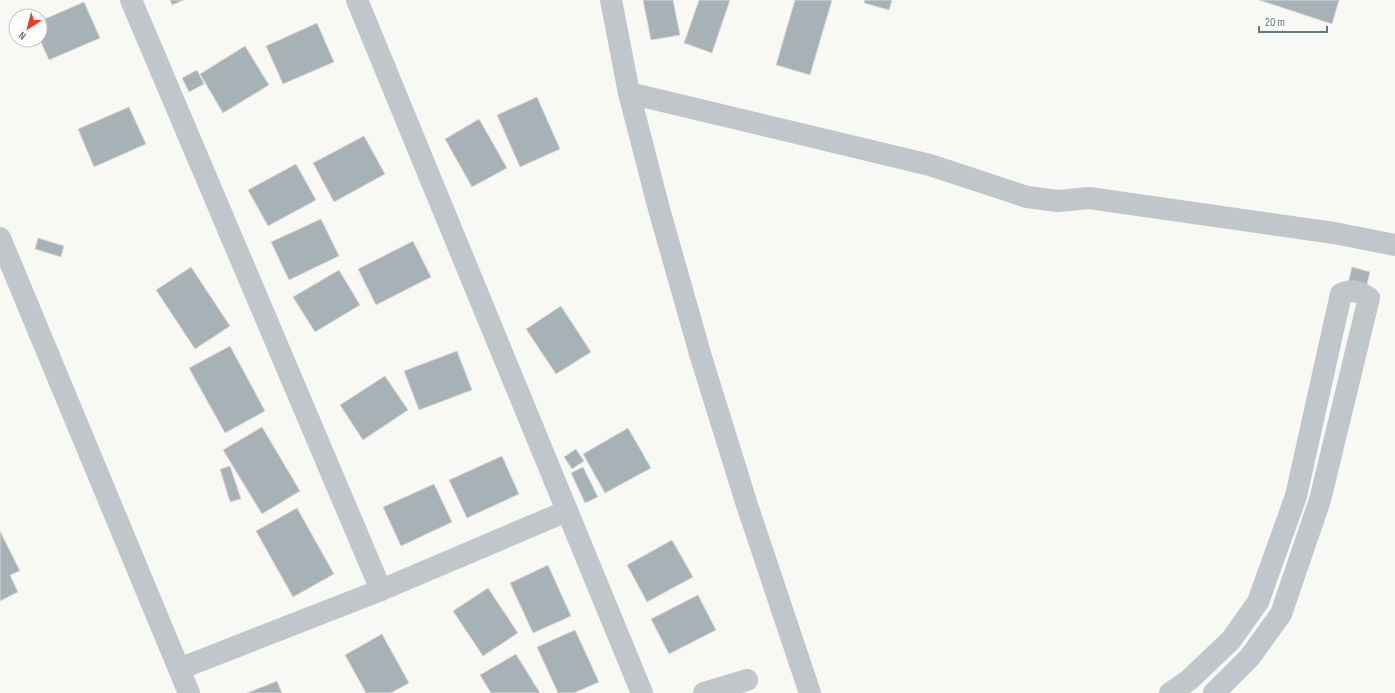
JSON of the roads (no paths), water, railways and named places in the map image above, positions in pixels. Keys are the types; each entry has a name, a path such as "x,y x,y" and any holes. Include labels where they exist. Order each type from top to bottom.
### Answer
{"street":[{"path":"131,0 381,590"},
{"path":"357,0 642,693"},
{"path":"611,0 629,93 659,209 701,357 747,505 810,693"},
{"path":"629,93 930,165 1027,197 1058,201 1089,198 1334,233 1395,245"},
{"path":"0,238 189,693"},
{"path":"1170,693 1189,680 1231,640 1258,602 1296,496 1341,294 1349,290 1357,291 1369,298 1320,500 1280,614 1250,657 1214,693"},
{"path":"1296,496 1320,500"},
{"path":"179,669 381,590 568,511"},
{"path":"1258,602 1280,614"},
{"path":"704,693 747,680"}]}
